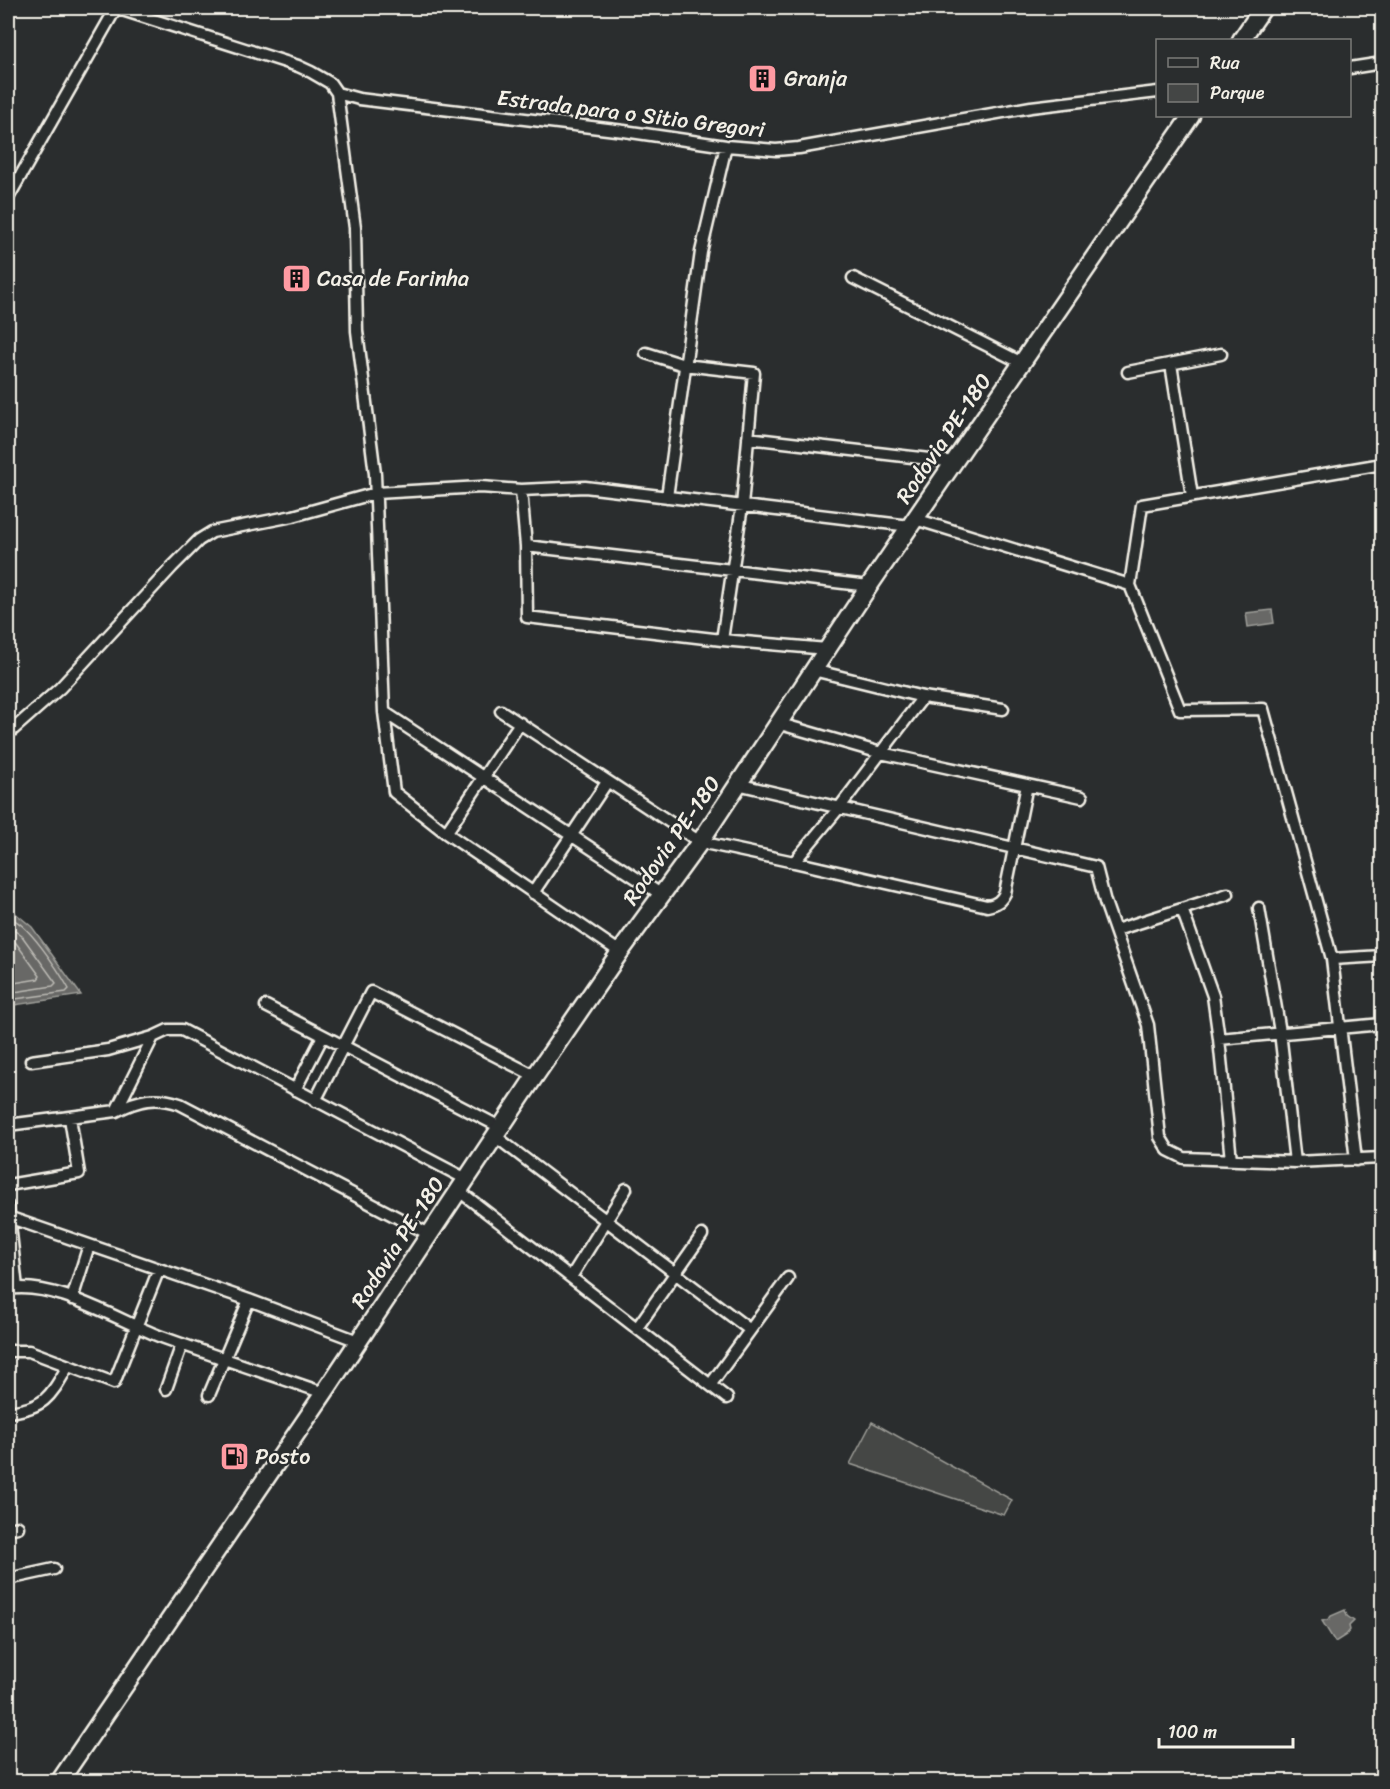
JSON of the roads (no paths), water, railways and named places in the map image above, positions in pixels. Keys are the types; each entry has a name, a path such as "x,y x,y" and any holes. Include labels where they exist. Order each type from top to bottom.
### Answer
{"main road":[{"path":"1242,39 1263,8"},
{"name":"Rodovia PE-180","path":"59,1782 324,1393 535,1076 620,952 700,842 869,586 1190,117"}],"street":[{"name":"Estrada para o Sitio Gregori","path":"116,8 298,66 330,83 337,93 359,99 767,150 799,148 1031,107 1156,92"},
{"path":"8,198 116,8"},
{"path":"1351,68 1383,63"},
{"path":"337,93 355,228 357,331 376,493 384,712 394,792 446,833 620,952"},
{"path":"667,496 701,252 726,146"},
{"path":"853,278 1022,363"},
{"path":"646,353 684,364 754,373 742,506 722,640"},
{"path":"1128,372 1221,354"},
{"path":"1171,364 1192,496"},
{"path":"748,438 955,462"},
{"path":"1356,1160 1332,959 1263,709 1180,710 1130,585 1142,505 1383,464"},
{"path":"8,734 60,688 172,567 205,535 333,507 376,493 481,487 521,490 585,487 913,523 1130,585"},
{"path":"521,490 526,546 527,617 722,640 827,649"},
{"path":"526,546 869,586"},
{"path":"813,670 923,697 1003,709"},
{"path":"794,862 839,808 923,697"},
{"path":"501,711 700,842 987,906 998,903 1002,898 1027,784"},
{"path":"384,712 482,779 662,895"},
{"path":"446,833 520,723"},
{"path":"777,723 881,753 1082,796"},
{"path":"532,893 608,782"},
{"path":"737,784 1096,867 1105,902 1148,1025 1160,1137 1168,1150 1179,1157 1231,1160 1295,1162 1383,1158"},
{"path":"1116,930 1227,894"},
{"path":"1259,908 1280,1032 1295,1162"},
{"path":"1182,909 1213,996 1231,1160"},
{"path":"1332,959 1383,956"},
{"path":"315,1101 371,992 535,1076"},
{"path":"266,1006 498,1132 605,1220 750,1330"},
{"path":"1219,1039 1383,1024"},
{"path":"31,1061 108,1050 153,1037 168,1030 188,1032 462,1184 571,1277 727,1398"},
{"path":"295,1090 323,1036"},
{"path":"116,1112 153,1037"},
{"path":"8,1125 116,1112 125,1107 154,1099 163,1099 180,1104 429,1233"},
{"path":"8,1185 79,1173 70,1118"},
{"path":"571,1277 626,1190"},
{"path":"8,1206 12,1288 41,1290 72,1299 136,1327 324,1393"},
{"path":"8,1216 249,1300 358,1341"},
{"path":"637,1328 702,1235"},
{"path":"72,1299 89,1245"},
{"path":"8,1351 29,1351 114,1383 159,1269"},
{"path":"711,1384 788,1278"},
{"path":"209,1395 249,1300"},
{"path":"166,1389 182,1344"},
{"path":"8,1412 25,1410 43,1402 56,1388 68,1366"},
{"path":"8,1580 54,1569"}],"water":[{"path":"1272,610 1274,623 1248,627 1246,613"},
{"path":"14,912 32,927 81,995 8,1006 8,913"},
{"path":"1345,1610 1347,1616 1354,1621 1349,1626 1350,1630 1346,1635 1335,1642 1322,1621"}],"place":[{"name":"Granja","path":"763,78"},
{"name":"Casa de Farinha","path":"296,278"},
{"name":"Posto","path":"234,1456"}]}
